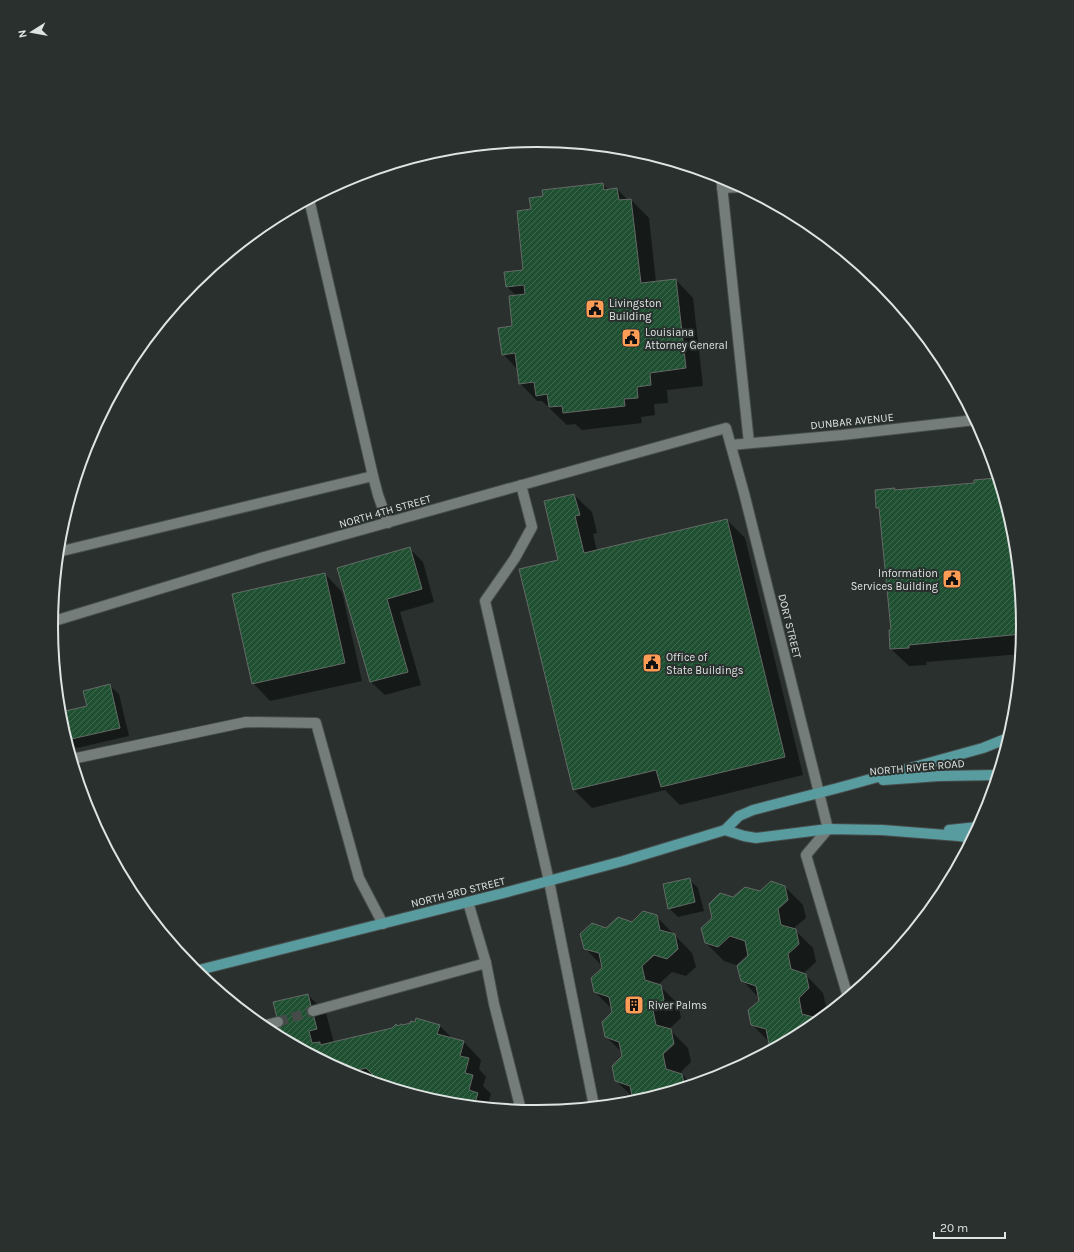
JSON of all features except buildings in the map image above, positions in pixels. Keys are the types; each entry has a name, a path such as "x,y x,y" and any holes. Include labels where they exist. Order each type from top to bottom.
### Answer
{"main road":[{"path":"838,788 983,748 1002,740"},
{"name":"NORTH RIVER ROAD","path":"838,788 884,780 939,776 992,775"},
{"name":"NORTH 3RD STREET","path":"203,969 383,924 623,861 725,830 739,816 753,810 838,788"},
{"path":"913,833 972,828"},
{"path":"725,830 756,838 828,829 882,830 967,837"}],"street":[{"path":"722,184 749,443"},
{"path":"722,188 730,188"},
{"path":"310,204 373,476 388,523"},
{"name":"DUNBAR AVENUE","path":"731,445 842,435 970,421"},
{"name":"DORT STREET","path":"726,428 828,829"},
{"name":"NORTH 4TH STREET","path":"58,620 264,557 726,428"},
{"path":"64,551 373,476"},
{"path":"522,485 532,527 515,558 485,601 549,881 593,1102"},
{"path":"77,759 246,722 316,723 359,878 383,924"},
{"path":"828,829 806,855 846,992"},
{"path":"468,902 486,963 494,1004 520,1104"},
{"path":"313,1011 486,963"},
{"path":"271,1024 278,1022"}],"tunnel":[{"path":"278,1022 313,1011"}],"place":[{"name":"Livingston Building","path":"595,309"},
{"name":"Louisiana Attorney General","path":"631,338"},
{"name":"Information Services Building","path":"952,579"},
{"name":"Office of State Buildings","path":"652,663"},
{"name":"River Palms","path":"634,1005"}]}
